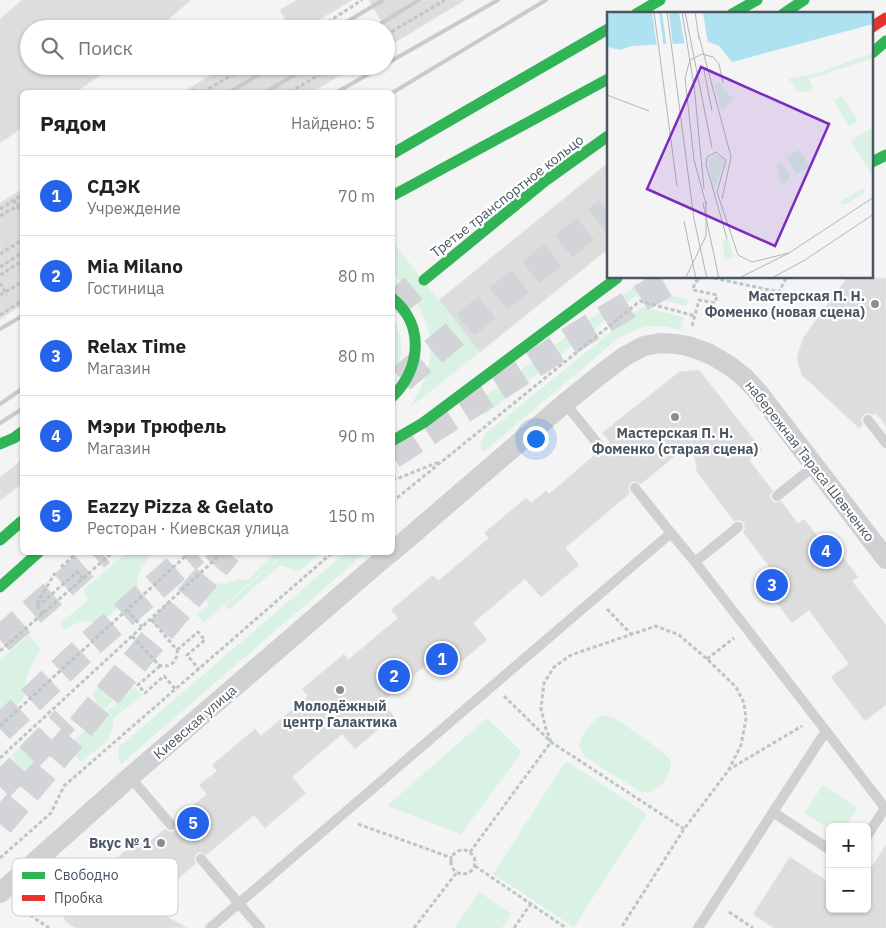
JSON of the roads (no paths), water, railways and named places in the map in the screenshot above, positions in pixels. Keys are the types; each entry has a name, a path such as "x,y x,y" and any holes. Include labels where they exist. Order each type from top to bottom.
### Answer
{"main road":[{"path":"639,12 660,0"},
{"path":"736,12 758,0"},
{"path":"743,12 758,0"},
{"path":"786,12 804,0"},
{"path":"874,26 886,18"},
{"path":"395,152 607,31"},
{"path":"874,51 886,41"},
{"path":"395,194 607,81"},
{"path":"545,181 607,123"},
{"name":"Третье транспортное кольцо","path":"424,280 545,181 607,137"},
{"path":"874,161 886,155"},
{"path":"395,439 423,423 616,279"},
{"path":"395,300 409,319 414,338 415,356 410,373 401,389 395,394"},
{"path":"0,444 20,434"},
{"path":"0,540 20,523"},
{"path":"0,587 37,555"}],"street":[{"name":"Киевская улица","path":"395,549 565,403 625,356 644,346 660,343 676,344 710,354 730,366"},
{"name":"набережная Тараса Шевченко","path":"730,366 744,376 758,392 886,559"},
{"name":"Киевская улица","path":"39,858 130,777 389,555"},
{"name":"Киевская улица","path":"0,893 12,882"}],"lane":[{"path":"565,403 602,449"},
{"path":"868,420 886,443"},
{"path":"777,496 814,466"},
{"path":"635,488 695,562 885,808 871,830"},
{"path":"695,562 738,527"},
{"path":"210,928 671,533"},
{"path":"699,928 826,731"},
{"path":"130,777 171,824"},
{"path":"772,812 826,847"},
{"path":"201,859 260,928"}],"tunnel":[{"path":"401,379 481,312 607,212"},
{"path":"395,453 590,328 673,279"},
{"path":"395,304 424,280"},
{"path":"0,640 98,555"},
{"path":"0,729 91,643 192,555"},
{"path":"0,824 225,555"},
{"path":"0,787 65,720"}],"railway":[{"path":"350,20 383,0"},
{"path":"387,20 419,0"},
{"path":"395,59 498,0"},
{"path":"395,91 546,0"},
{"path":"233,90 258,75"},
{"path":"269,90 294,75"},
{"path":"341,90 367,75"},
{"path":"0,329 20,317"},
{"path":"0,404 20,390"},
{"path":"0,423 20,410"}],"place":[{"name":"Мастерская П. Н. Фоменко (новая сцена)","path":"875,304"},
{"name":"Мастерская П. Н. Фоменко (старая сцена)","path":"675,417"},
{"name":"Мэри Трюфель","path":"826,551"},
{"name":"Relax Time","path":"772,585"},
{"name":"СДЭК","path":"442,659"},
{"name":"Mia Milano","path":"394,676"},
{"name":"Молодёжный центр Галактика","path":"340,690"},
{"name":"Eazzy Pizza & Gelato","path":"193,823"},
{"name":"Вкус № 1","path":"161,843"}]}
